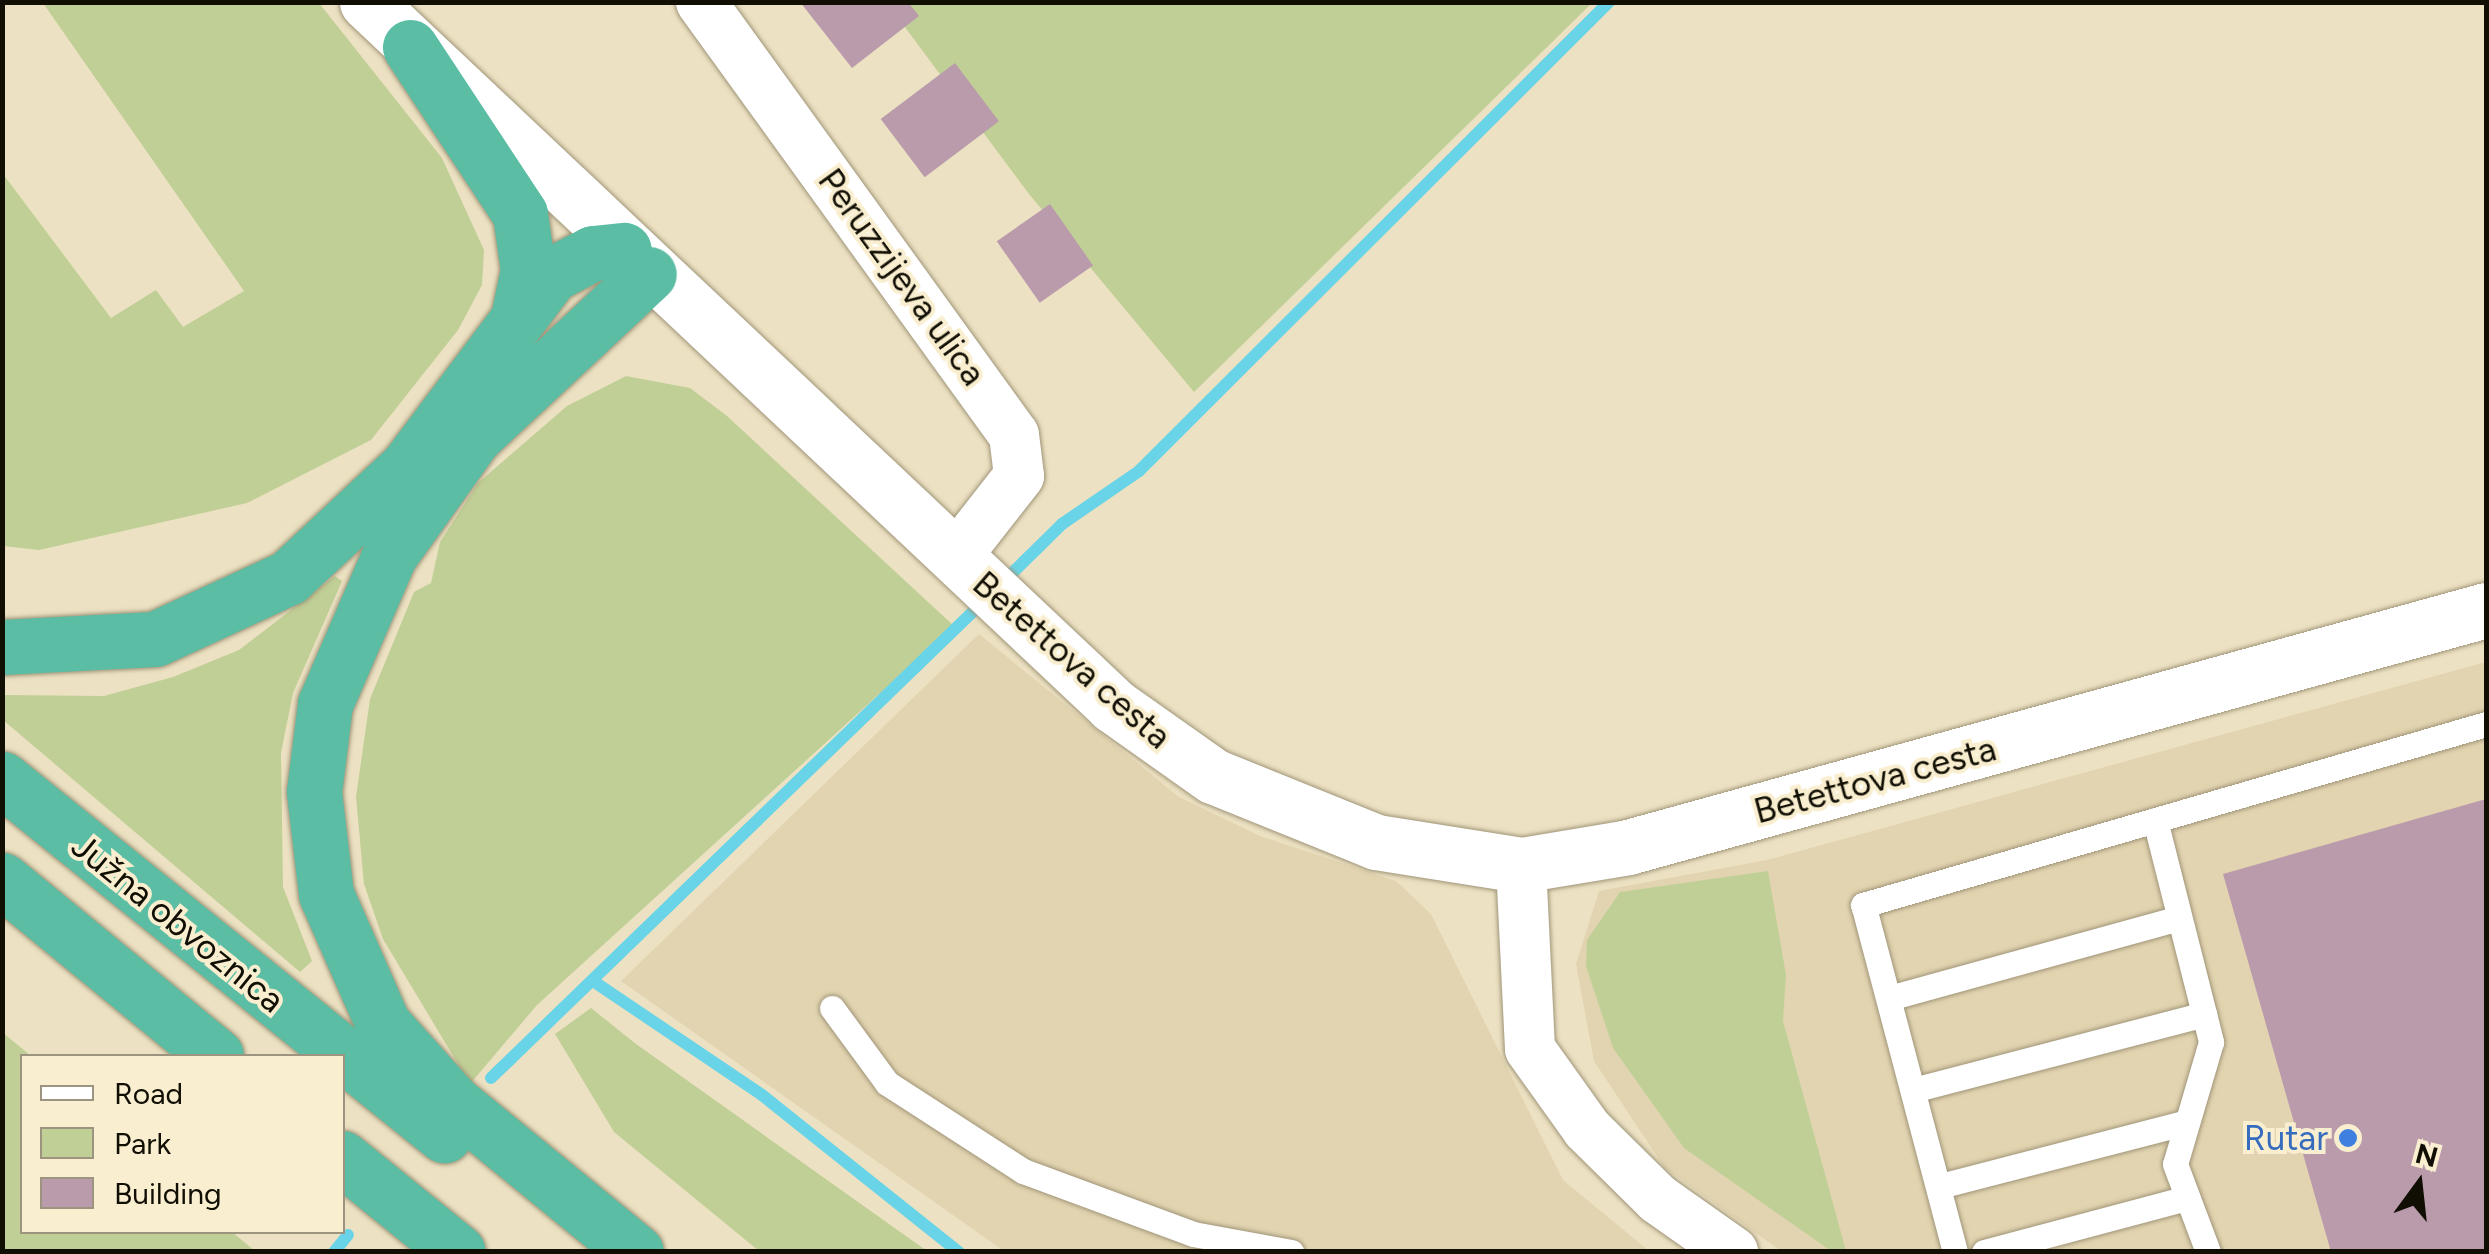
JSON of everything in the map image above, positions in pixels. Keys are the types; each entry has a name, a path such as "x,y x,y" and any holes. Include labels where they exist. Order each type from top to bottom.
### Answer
{"highway":[{"path":"410,47 520,214 528,270 518,318"},
{"path":"2,647 155,639 290,577 346,534 407,467 518,318 571,260 637,262"},
{"path":"636,1252 454,1104 383,1024 326,894 314,792 339,662 400,540 474,437 637,262"},
{"name":"Južna obvoznica","path":"2,779 592,1252"},
{"path":"2,880 214,1054"},
{"path":"345,1160 458,1252"}],"street":[{"name":"Betettova cesta","path":"368,2 410,47 637,262 1114,706 1227,783 1376,842 1522,865 1646,842 2486,610"},
{"name":"Peruzzijeva ulica","path":"701,2 1014,435 1019,476 980,582"},
{"path":"1522,865 1530,1049 1587,1129 1658,1199 1733,1252"}],"lane":[{"path":"1955,1252 1863,904 2486,724"},
{"path":"2154,820 2211,1042 2174,1164 2208,1252"},
{"path":"1889,998 2179,918"},
{"path":"832,1008 887,1083 1024,1171 1194,1234 1291,1252"},
{"path":"1914,1090 2204,1014"},
{"path":"1940,1186 2187,1122"},
{"path":"1984,1252 2184,1198"}],"shaded area":[{"path":"979,634 1179,797 1260,836 1396,881 1431,914 1563,1180 1649,1251 1004,1251 621,981"},
{"path":"2486,662 2486,1251 1781,1251 1664,1167 1594,1061 1576,964 1599,891 1767,860"}],"green space":[{"path":"43,3 319,3 442,158 484,250 482,285 458,330 371,440 247,503 39,550 3,546 3,174 111,318 156,290 183,327 244,291"},
{"path":"887,3 1592,3 1194,392 1029,194"},
{"path":"626,376 690,388 727,416 954,626 537,1005 470,1084 383,939 364,884 356,797 370,699 414,592 431,583 440,542 478,483 567,406"},
{"path":"335,576 342,581 293,693 281,753 283,887 312,961 300,972 3,720 3,695 104,696 173,677 239,650"},
{"path":"1768,871 1786,975 1783,1021 1846,1251 1831,1251 1684,1148 1613,1048 1586,966 1587,940 1620,892"},
{"path":"591,1008 927,1251 759,1251 614,1132 555,1034"},
{"path":"2,1032 29,1054 20,1054 20,1234 234,1234 255,1251 3,1251"}],"building":[{"path":"800,2 908,2 919,16 852,68"},
{"path":"955,63 999,121 925,177 881,119"},
{"path":"1050,204 1093,265 1040,303 997,241"},
{"path":"2486,799 2486,1252 2331,1252 2223,874"}],"waterway":[{"path":"1001,584 1062,524 1139,471 1609,2"},
{"path":"491,1078 984,601"},
{"path":"596,983 762,1095 959,1252"},
{"path":"334,1252 348,1235"}],"place":[{"name":"Rutar","path":"2348,1138"}]}
